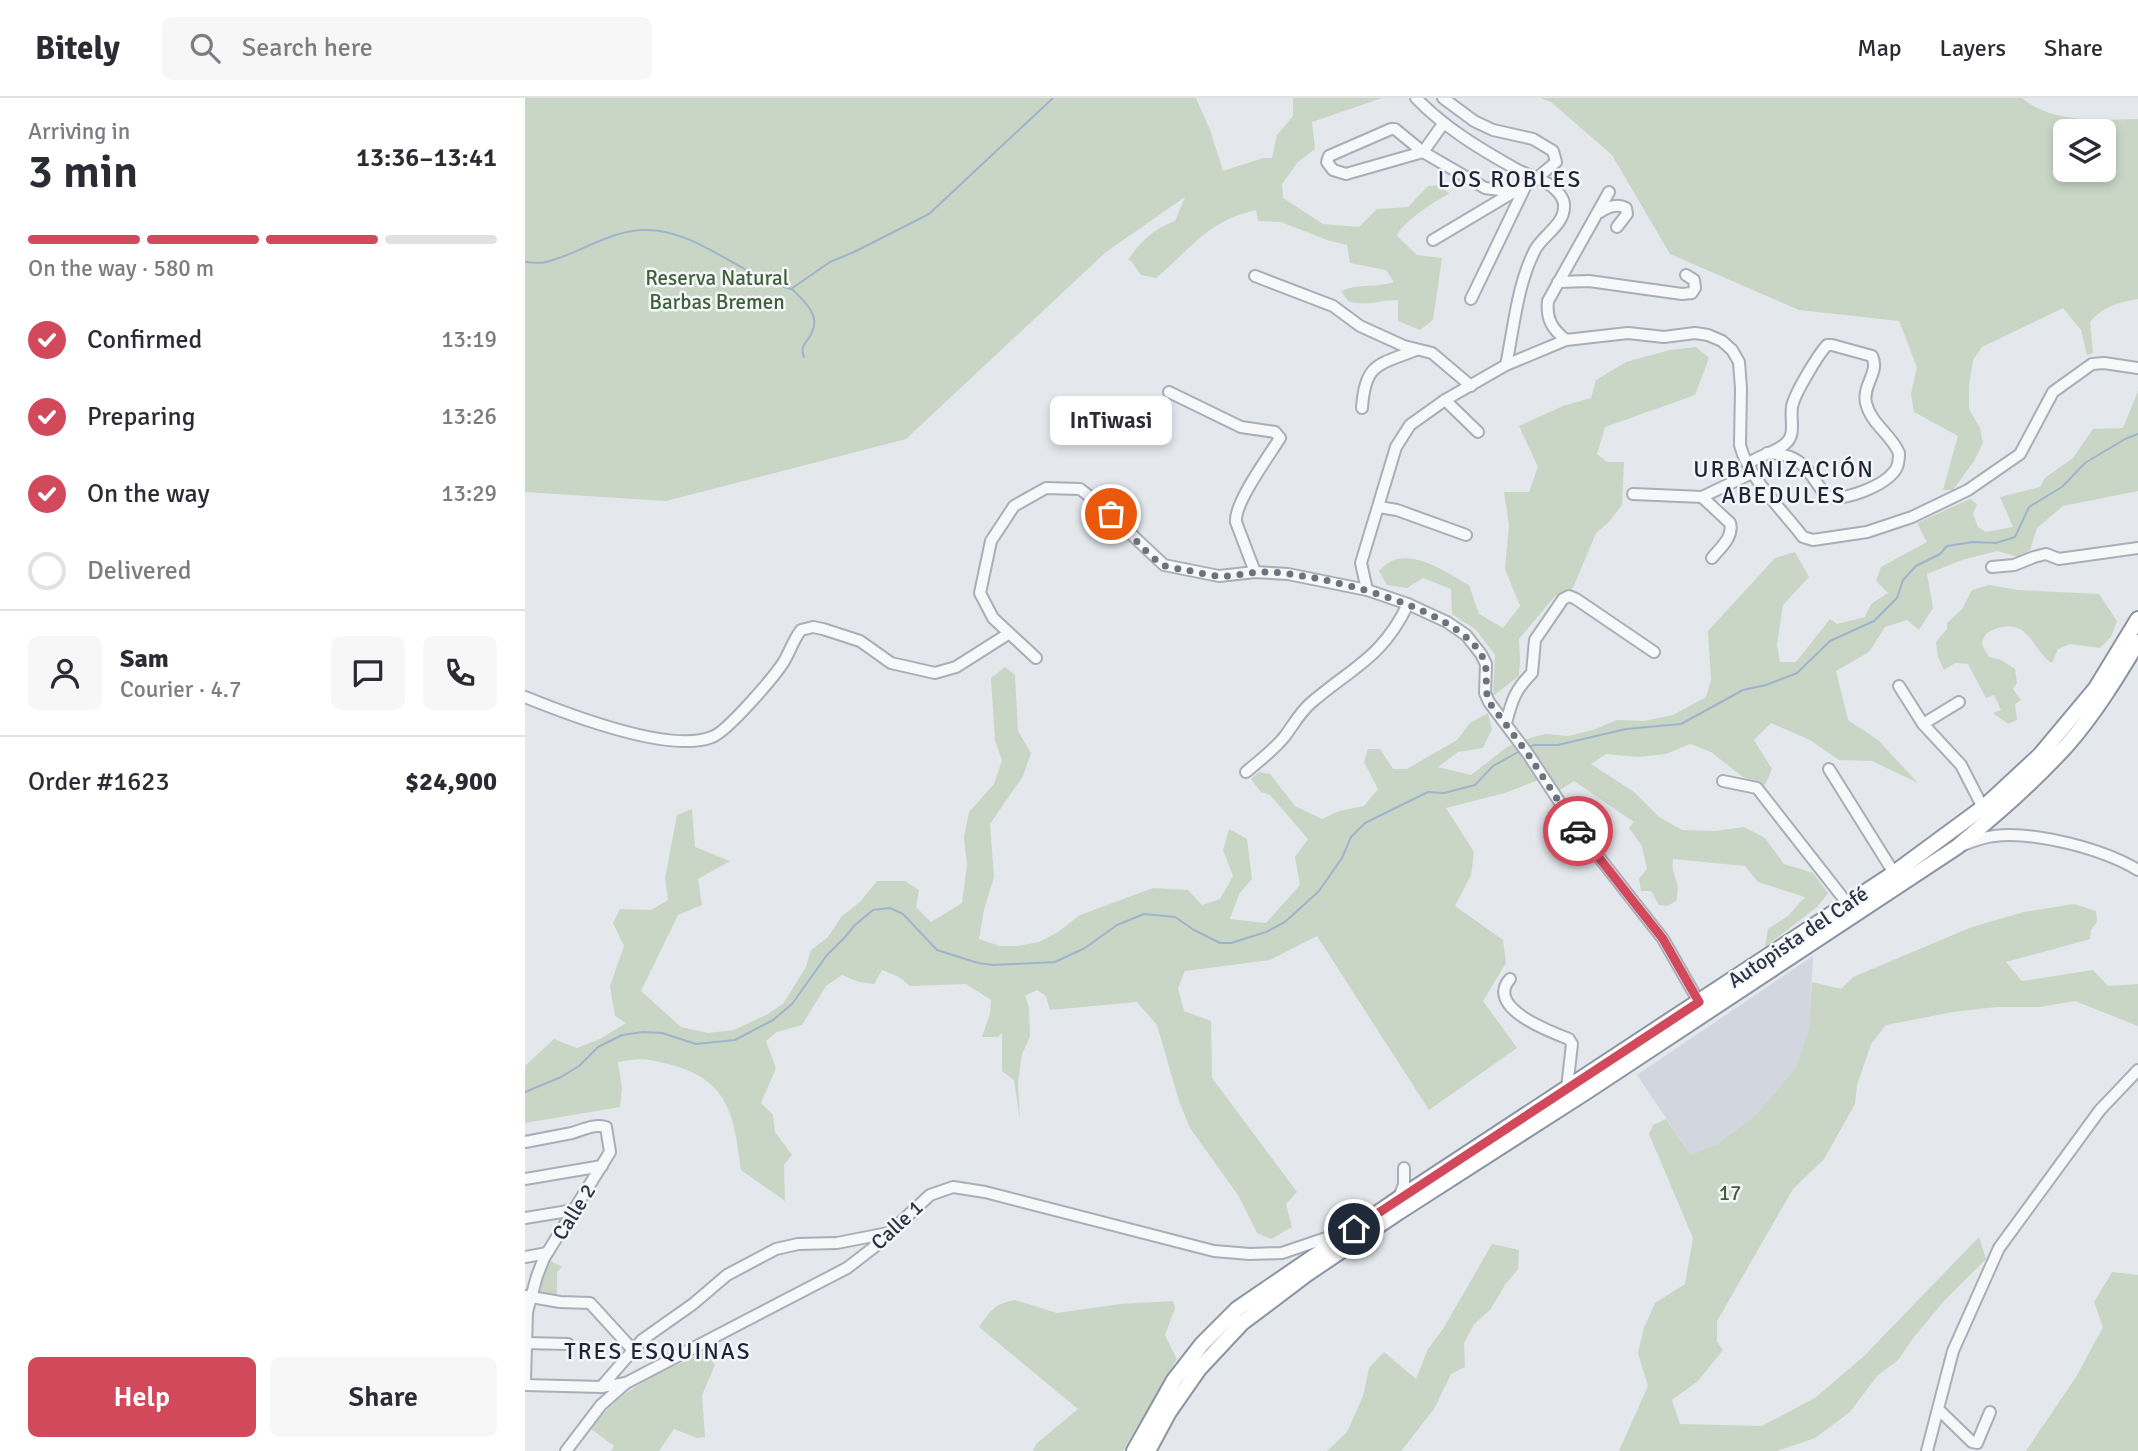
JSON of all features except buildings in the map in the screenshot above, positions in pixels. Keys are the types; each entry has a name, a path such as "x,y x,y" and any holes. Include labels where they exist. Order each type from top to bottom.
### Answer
{"highway":[{"name":"Autopista del Café","path":"1134,1451 1174,1380 1202,1344 1237,1309 1398,1199 1894,873 1985,806 2040,755 2096,688 2138,619"},
{"name":"Autopista del Café","path":"1148,1451 1169,1412 1199,1369 1242,1323 1307,1274 1957,847 2012,800 2068,743 2111,687 2138,642"}],"street":[{"path":"1416,98 1443,124 1519,171 1552,186 1565,206 1557,225 1535,249 1523,280 1506,365"},
{"path":"1433,240 1526,185 1556,162 1553,151 1533,139 1493,130 1474,121 1443,98"},
{"path":"1443,124 1423,152 1346,174 1333,170 1328,162 1329,156 1338,150 1395,129 1423,152 1485,188 1514,192"},
{"path":"1471,299 1526,185"},
{"path":"1566,340 1558,334 1548,319 1548,301 1609,192"},
{"path":"1600,212 1620,205 1626,208 1627,214 1617,228"},
{"path":"1558,282 1589,281 1682,294 1692,293 1695,288 1694,281 1686,275"},
{"path":"1255,276 1333,306 1360,326 1416,350 1432,353 1471,386"},
{"path":"1367,590 1361,563 1396,447 1410,425 1445,400 1506,365 1566,340 1628,333 1664,337 1695,333 1722,341 1733,350 1739,362 1740,445 1750,468 1804,537 1813,540 1867,532 1912,517 1968,490 2020,454 2053,392 2092,364 2138,367"},
{"path":"1633,494 1702,497 1750,468 1767,453 1787,443 1791,436 1791,408 1796,394 1827,345 1872,356 1875,369 1865,392 1865,400 1871,416 1899,453 1897,468 1888,477 1860,492 1832,498 1826,496 1794,457 1767,453"},
{"path":"1362,408 1363,388 1369,373 1378,365 1416,350"},
{"path":"1169,392 1241,427 1275,432 1280,438 1235,514 1255,572"},
{"path":"1445,400 1478,432"},
{"path":"1036,658 993,618 980,593 991,541 1014,506 1045,488 1080,489 1164,565 1219,576 1255,572 1288,574 1367,590 1408,604 1457,629 1466,635 1486,664 1485,693 1489,702 1528,754 1580,833 1663,939 1699,1002"},
{"path":"1702,497 1730,523 1732,529 1729,537 1711,558"},
{"path":"1379,507 1397,510 1466,535"},
{"path":"1992,567 2014,565 2046,554 2059,559 2138,548"},
{"path":"1506,723 1518,687 1532,673 1535,640 1563,599 1569,596 1576,598 1654,652"},
{"path":"1246,772 1285,737 1298,715 1311,702 1371,658 1398,625 1408,604"},
{"path":"525,697 603,726 677,742 714,737 758,694 783,663 801,630 813,627 823,629 860,641 891,663 935,673 956,667 1008,634"},
{"path":"1899,685 1923,724 1956,758 1985,806"},
{"path":"1923,724 1959,702"},
{"path":"1829,769 1894,873"},
{"path":"1723,780 1756,788 1847,903"},
{"path":"1957,847 1981,838 2016,836 2078,845 2117,858 2138,870"},
{"path":"1510,979 1504,985 1503,991 1505,1001 1512,1010 1569,1039 1572,1044 1567,1088"},
{"path":"1927,1451 1953,1352 1999,1248 2100,1110 2138,1070"},
{"name":"Calle 2","path":"525,1142 591,1126 606,1128 610,1152 547,1253 528,1296 525,1379"},
{"path":"525,1179 602,1167"},
{"path":"1398,1199 1404,1185 1404,1168 1418,1178 1429,1179"},
{"name":"Calle 1","path":"566,1451 601,1405 625,1383 833,1276 860,1259 930,1195 953,1187 985,1192 1214,1251 1282,1253 1354,1229"},
{"path":"525,1218 574,1210"},
{"path":"601,1387 655,1329 671,1320 727,1275 776,1249 798,1244 837,1243 888,1233"},
{"path":"525,1257 547,1253"},
{"path":"1282,1253 1286,1256 1288,1268 1282,1279"},
{"path":"528,1296 560,1302 590,1303 633,1350"},
{"path":"525,1343 568,1344"},
{"path":"525,1385 601,1387 625,1383"},
{"path":"1939,1410 1972,1442 1977,1443 1990,1412"}],"shaded area":[{"path":"1813,956 1809,1029 1796,1067 1755,1116 1717,1144 1691,1155 1637,1075"}],"green space":[{"name":"Reserva Natural Barbas Bremen","path":"525,98 1196,98 1223,171 1263,158 1272,158 1277,135 1293,116 1293,98 1382,98 1312,122 1315,149 1298,162 1282,184 1283,198 1323,224 1359,227 1377,209 1408,207 1428,186 1442,185 1449,194 1428,206 1397,236 1417,255 1442,258 1433,320 1420,330 1398,321 1398,300 1368,303 1348,301 1341,291 1394,282 1386,270 1350,263 1347,245 1281,222 1258,221 1256,210 1212,228 1156,278 1141,275 1128,260 1148,236 1175,221 1185,197 1106,252 906,439 666,501 525,492"},
{"path":"1540,98 2022,98 2048,112 2077,119 2053,119 2053,182 2116,182 2116,119 2138,119 2138,299 2111,306 2090,322 2093,353 2087,355 2081,330 2063,308 1982,347 1973,360 1969,409 1980,428 1983,443 1953,490 1943,490 1958,436 1914,412 1911,394 1917,367 1899,321 1799,310 1670,254 1612,155 1551,102"},
{"path":"1696,347 1709,358 1695,395 1605,427 1597,454 1607,462 1624,462 1622,505 1596,533 1573,588 1555,596 1519,639 1519,676 1493,696 1495,655 1476,630 1452,614 1451,589 1423,578 1407,588 1387,585 1379,571 1389,562 1400,559 1411,559 1436,567 1469,585 1479,614 1503,628 1520,606 1505,569 1509,525 1504,492 1529,492 1538,467 1519,426 1563,406 1591,398 1596,380 1626,362 1670,350"},
{"path":"2138,391 2138,491 2063,506 2037,528 2030,550 2018,557 1997,551 1962,560 1927,574 1933,608 1919,630 1907,620 1885,627 1869,652 1836,671 1848,720 1878,740 1918,783 1872,761 1839,760 1810,740 1771,723 1754,740 1772,769 1765,785 1743,777 1711,752 1690,744 1666,754 1638,757 1606,754 1591,764 1634,792 1659,817 1682,830 1715,831 1744,827 1765,838 1784,864 1813,873 1828,893 1817,907 1765,947 1768,929 1788,916 1805,897 1758,882 1745,866 1673,859 1678,888 1676,901 1667,906 1659,905 1651,891 1641,891 1639,879 1647,869 1642,846 1629,828 1634,822 1574,781 1557,792 1548,776 1505,793 1446,808 1474,852 1471,875 1455,906 1503,940 1506,963 1483,1001 1517,1048 1429,1110 1317,936 1270,960 1185,971 1178,988 1184,1011 1211,1021 1212,1078 1297,1192 1286,1204 1292,1227 1271,1239 1257,1233 1238,1195 1190,1128 1179,1101 1157,1025 1137,1002 1050,1010 1046,996 1037,990 1025,996 1029,1007 1030,1037 1022,1054 1018,1083 1020,1120 1014,1080 1002,1071 1002,1033 998,1037 982,1037 990,1014 991,1000 966,984 910,986 899,977 882,970 874,984 859,982 842,975 826,986 802,1025 777,1032 766,1041 776,1068 761,1103 773,1115 775,1132 792,1155 784,1165 785,1201 741,1170 731,1118 717,1091 691,1072 672,1065 645,1059 618,1062 622,1088 620,1107 525,1123 525,1066 554,1039 577,1048 600,1039 626,1023 615,1016 610,986 624,946 613,923 620,909 651,910 668,900 665,878 677,815 692,809 695,847 730,861 698,879 702,905 678,915 641,991 681,1027 708,1033 734,1030 783,1004 806,967 811,950 828,937 842,916 860,902 877,881 905,881 919,890 916,907 931,922 962,903 967,865 964,837 969,812 994,784 1002,760 995,741 991,678 1005,667 1015,675 1018,731 1031,753 1023,776 990,824 994,877 979,939 1000,946 1039,942 1080,915 1153,888 1188,890 1202,905 1220,899 1233,876 1223,850 1229,829 1247,839 1252,879 1239,894 1230,919 1266,923 1300,885 1295,857 1308,839 1270,795 1261,792 1251,779 1259,772 1270,774 1295,806 1322,819 1339,811 1364,806 1378,789 1364,762 1368,749 1380,749 1393,769 1407,769 1457,740 1470,723 1488,713 1492,729 1483,748 1458,752 1438,767 1471,775 1507,747 1530,738 1545,734 1568,736 1617,720 1644,721 1673,715 1706,697 1711,680 1708,631 1775,558 1795,552 1809,577 1783,605 1777,645 1780,662 1796,662 1830,619 1837,624 1865,617 1871,604 1888,593 1876,581 1881,567 1927,542 1917,523 1970,499 1977,504 1973,514 1978,527 1986,532 2013,527 2000,497 2040,487 2045,478 2073,458 2093,429 2123,428"},
{"path":"1989,585 2018,590 2099,594 2117,621 2111,637 2100,648 2070,644 2058,649 2052,663 2023,631 2016,627 2007,626 1987,633 1982,645 1989,657 2001,660 2015,669 2017,683 2013,689 2021,700 2015,704 2017,720 2008,724 1993,713 2001,710 1994,695 1986,698 1968,664 1955,663 1944,670 1938,657 1936,642 1947,629 1947,623 1962,609 1972,590"},
{"name":"17","path":"2074,904 2096,911 2097,922 2091,930 2090,939 2006,962 2022,981 2093,970 2108,986 2138,984 2138,1026 2075,1001 2039,1007 1996,1007 1953,1012 1886,1025 1871,1044 1857,1085 1855,1104 1824,1159 1793,1189 1717,1321 1717,1342 1723,1350 1698,1381 1672,1400 1680,1424 1762,1426 1815,1398 1864,1356 1979,1237 1986,1259 1944,1301 1898,1360 1877,1376 1850,1412 1815,1438 1777,1451 1619,1451 1648,1386 1638,1353 1644,1328 1655,1303 1685,1284 1693,1238 1649,1134 1653,1125 1666,1119 1691,1155 1717,1144 1755,1116 1796,1067 1809,1029 1812,982 1841,989 1853,977 1972,927 2024,912"},
{"path":"1492,1244 1519,1250 1518,1269 1490,1310 1474,1324 1464,1343 1465,1367 1451,1374 1434,1409 1401,1451 1327,1451 1347,1432 1363,1396 1369,1368 1384,1352 1416,1379 1428,1349 1443,1329"},
{"path":"547,1259 562,1267 557,1272 557,1297 536,1293"},
{"path":"2112,1272 2138,1275 2138,1451 2026,1451 2076,1377 2103,1327 2094,1302"},
{"path":"1015,1300 1057,1313 1121,1304 1173,1301 1175,1308 1165,1335 1177,1359 1123,1451 1033,1451 1036,1444 1078,1409 979,1327 994,1309"},
{"path":"705,1351 715,1365 702,1395 705,1437 697,1438 674,1429 659,1451 611,1451 614,1446 591,1429 617,1401 643,1382"}],"waterway":[{"path":"525,262 546,262 630,231 663,231 700,245 773,283 791,289 830,262 929,214 1053,98"},
{"path":"792,289 813,314 814,326 803,346 804,357"},
{"path":"1528,747 1558,745 1626,729 1681,724 1743,690 1766,685 1797,673 1830,641 1874,621 1897,598 1903,580 1916,566 1940,554 1947,546 1973,542 1996,543 2015,537 2029,507 2062,487 2085,463 2138,434"},
{"path":"525,1092 561,1077 579,1066 598,1047 622,1035 662,1033 696,1044 735,1040 773,1020 792,1004 827,955 873,910 890,908 903,914 937,950 993,965 1055,962 1085,948 1117,925 1144,914 1175,917 1220,943 1231,943 1266,932 1285,922 1319,891 1342,858 1351,837 1365,823 1428,792 1444,793 1475,785 1493,766 1520,751"}],"way so far":[{"path":"1111,514 1164,565 1219,576 1255,572 1288,574 1367,590 1408,604 1447,622 1466,635 1481,654 1486,664 1485,693 1489,702 1528,754 1578,831"}],"place":[{"name":"InTiwasi","path":"1111,514"}],"district":[{"name":"LOS ROBLES","path":"1510,179"},
{"name":"URBANIZACIÓN ABEDULES","path":"1784,482"},
{"name":"TRES ESQUINAS","path":"658,1351"}],"route":[{"path":"1354,1229 1699,1002 1663,939 1578,831"}]}
